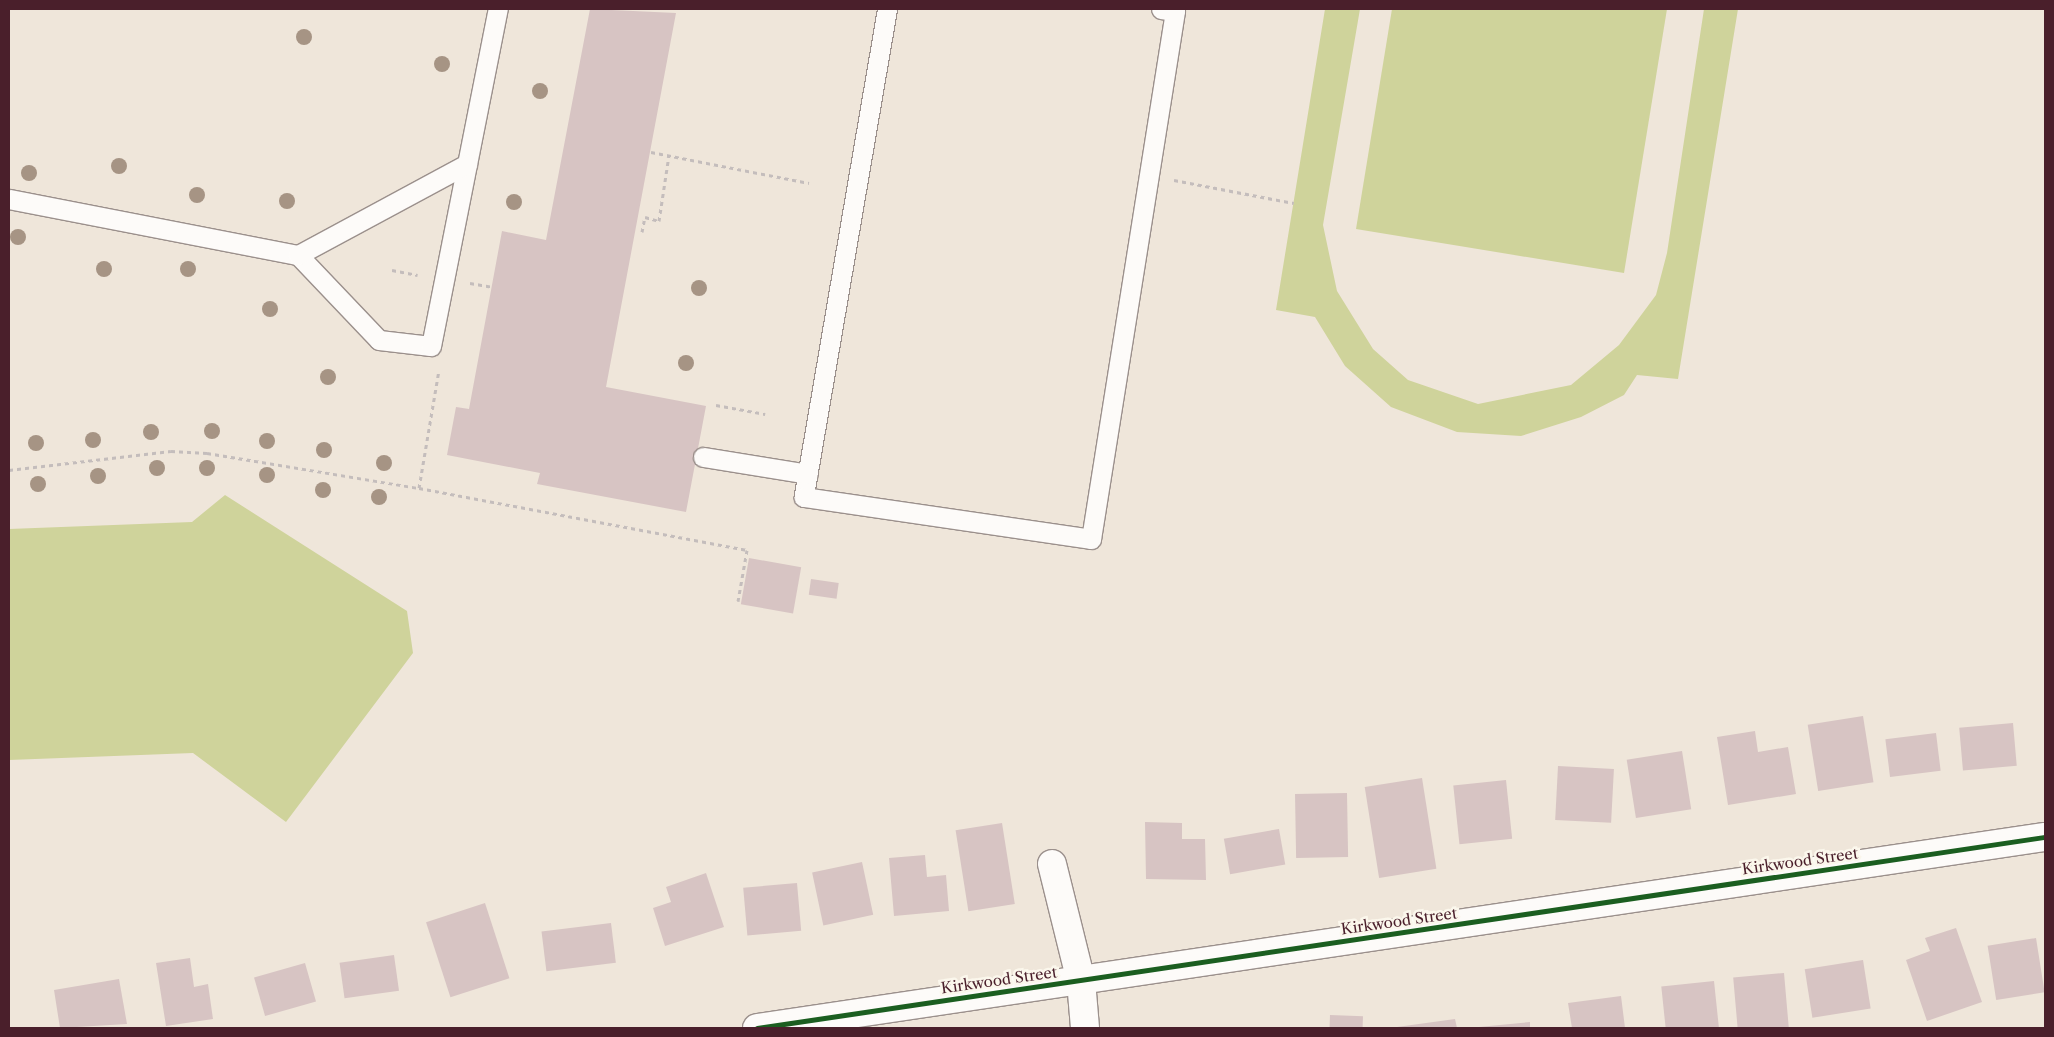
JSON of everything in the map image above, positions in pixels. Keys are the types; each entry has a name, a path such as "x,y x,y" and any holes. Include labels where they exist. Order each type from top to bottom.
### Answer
{"street":[{"name":"Kirkwood Street","path":"757,1028 2045,837"},
{"path":"1052,864 1081,981 1085,1028"}],"lane":[{"path":"9,199 298,255 379,340 431,346 498,9"},
{"path":"887,9 804,497 1091,539 1176,12 1161,9"},
{"path":"298,255 467,164"},
{"path":"703,458 808,474"}],"path":[{"path":"651,152 809,182"},
{"path":"642,232 645,218 659,221 669,155"},
{"path":"1149,176 1294,203"},
{"path":"392,270 421,275"},
{"path":"476,284 492,287"},
{"path":"419,488 440,371 431,346"},
{"path":"716,405 765,414"},
{"path":"9,470 170,451 207,452 419,488 747,550 738,601"}],"green space":[{"path":"1325,9 1360,9 1323,225 1337,291 1373,349 1408,380 1478,404 1571,385 1619,345 1656,295 1667,253 1704,9 1738,9 1678,379 1637,375 1624,395 1581,417 1521,436 1457,432 1391,407 1345,366 1315,317 1276,310"},
{"path":"1392,9 1667,9 1624,273 1356,229"},
{"path":"225,495 407,611 413,653 286,822 193,753 9,760 9,529 192,522"}],"building":[{"path":"590,9 676,13 606,387 706,406 686,512 537,484 540,473 447,455 456,407 469,409 502,231 546,240"},
{"path":"749,558 801,567 793,613 741,604"},
{"path":"811,579 839,583 837,599 809,595"},
{"path":"1863,716 1873,782 1818,791 1808,725"},
{"path":"2013,723 2017,766 1963,771 1959,728"},
{"path":"1755,731 1758,752 1788,747 1796,794 1728,805 1717,737"},
{"path":"1936,733 1941,771 1890,777 1885,739"},
{"path":"1682,751 1691,809 1636,818 1627,760"},
{"path":"1558,766 1614,769 1611,823 1555,820"},
{"path":"1422,778 1436,869 1379,878 1365,787"},
{"path":"1506,780 1512,839 1459,844 1453,786"},
{"path":"1347,793 1348,857 1296,858 1295,794"},
{"path":"1145,822 1182,823 1182,839 1205,839 1206,880 1146,879"},
{"path":"1002,823 1015,904 968,911 956,830"},
{"path":"1279,829 1285,864 1230,874 1224,839"},
{"path":"925,855 927,877 946,875 949,911 894,916 889,858"},
{"path":"862,862 873,915 823,925 812,873"},
{"path":"706,873 724,927 665,946 653,908 671,902 666,887"},
{"path":"797,883 801,931 747,936 743,888"},
{"path":"485,903 509,978 450,997 426,922"},
{"path":"611,923 616,963 546,971 542,932"},
{"path":"1956,928 1982,1002 1927,1021 1906,960 1930,951 1925,938"},
{"path":"2036,938 2045,992 1996,1000 1988,946"},
{"path":"394,955 399,991 345,998 340,963"},
{"path":"190,958 194,987 208,984 213,1019 166,1026 156,963"},
{"path":"1863,960 1871,1008 1812,1018 1805,969"},
{"path":"305,963 316,1001 265,1016 254,978"},
{"path":"1784,973 1789,1028 1738,1028 1733,977"},
{"path":"119,979 127,1024 60,1028 54,990"},
{"path":"1714,981 1719,1028 1666,1028 1661,987"},
{"path":"1621,996 1625,1028 1572,1028 1568,1003"},
{"path":"1330,1015 1363,1016 1363,1028 1330,1028"},
{"path":"1455,1019 1457,1028 1397,1028 1397,1027"},
{"path":"1530,1022 1530,1028 1479,1028 1479,1027"}],"cycle path":[{"path":"757,1028 2045,837"}]}
